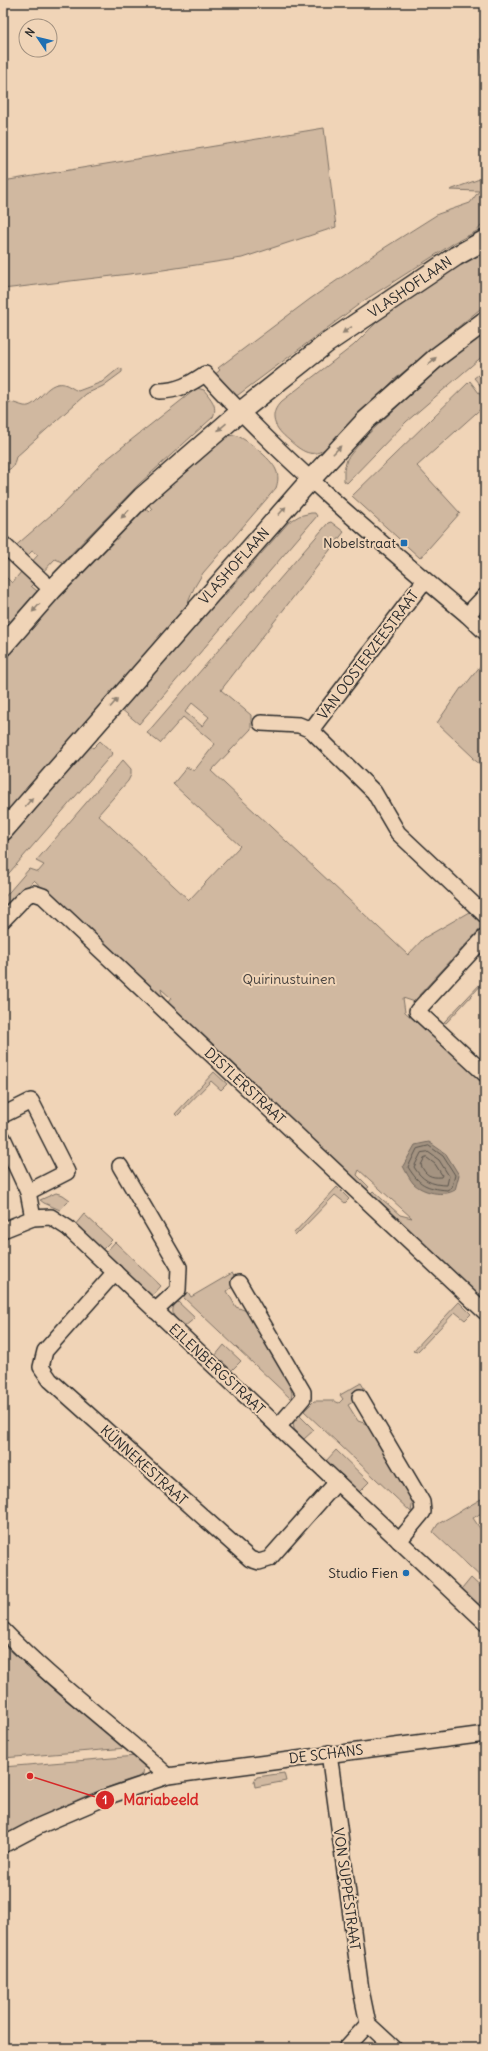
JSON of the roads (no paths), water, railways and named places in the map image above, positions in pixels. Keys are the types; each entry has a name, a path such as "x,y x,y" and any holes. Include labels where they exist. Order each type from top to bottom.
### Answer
{"street":[{"name":"VLASHOFLAAN","path":"3,646 52,590 142,497 240,412 327,343 456,256 485,240"},
{"name":"VLASHOFLAAN","path":"3,831 311,479 365,421 437,357 485,321"},
{"path":"159,391 172,391 188,385 205,374 240,412 311,479 485,632"},
{"path":"3,544 52,590"},
{"name":"VAN OOSTERZEESTRAAT","path":"311,730 425,580"},
{"path":"467,615 485,596"},
{"name":"VAN OOSTERZEESTRAAT","path":"261,723 299,725 311,730 374,792 398,833 485,915"},
{"name":"DISTLERSTRAAT","path":"3,920 26,895 34,893 42,896 485,1312"},
{"path":"485,937 416,1011 485,1074"},
{"path":"3,1115 31,1101 67,1172 28,1192"},
{"path":"3,1138 28,1192 33,1218"},
{"path":"120,1166 178,1267 178,1290 155,1311"},
{"name":"EILENBERGSTRAAT","path":"3,1230 33,1218 51,1217 68,1228 485,1622"},
{"name":"KÜNNEKESTRAAT","path":"115,1272 45,1351 41,1367 50,1380 244,1554 254,1561 259,1562 269,1558 337,1482"},
{"path":"239,1283 303,1392 303,1398 278,1427"},
{"path":"360,1397 422,1502 422,1512 399,1541"},
{"path":"3,1630 75,1697 140,1750 168,1776"},
{"name":"DE SCHANS","path":"3,1845 39,1826 109,1796 168,1776 329,1753 485,1734"},
{"name":"VON SUPPÉSTRAAT","path":"329,1753 361,1990 368,2024"},
{"path":"346,2048 368,2024 394,2048"}],"water":[{"path":"429,1142 446,1154 459,1175 455,1190 445,1193 434,1193 422,1189 413,1183 406,1173 403,1166 415,1145"}],"place":[{"name":"Nobelstraat","path":"404,543"},
{"name":"Studio Fien","path":"406,1573"},
{"name":"Mariabeeld","path":"30,1776"}],"park label":[{"name":"Quirinustuinen","path":"289,979"}]}
